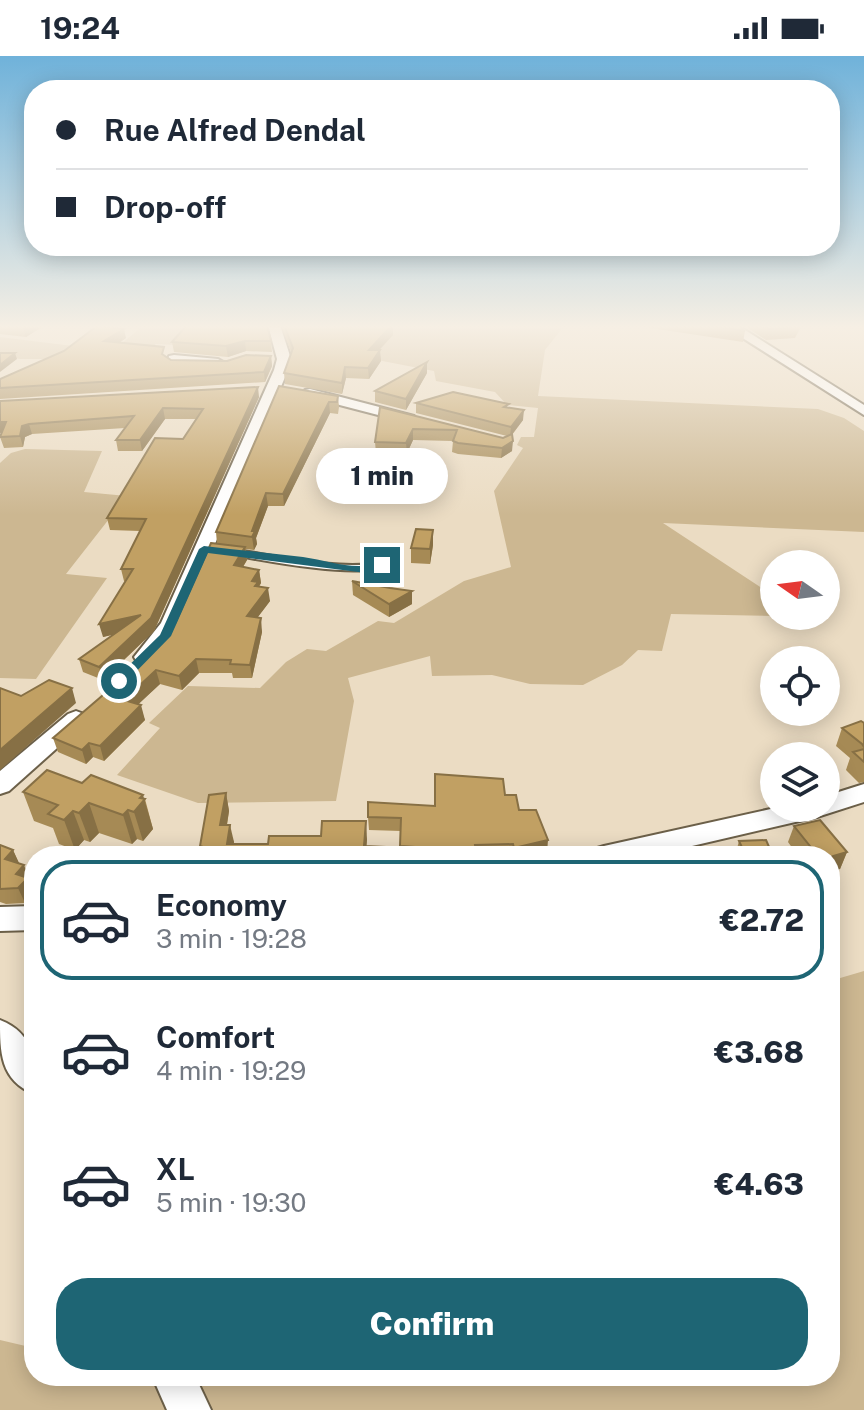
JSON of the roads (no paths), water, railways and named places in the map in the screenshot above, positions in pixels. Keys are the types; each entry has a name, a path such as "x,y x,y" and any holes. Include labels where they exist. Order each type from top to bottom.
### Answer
{"street":[{"path":"828,388 864,411"},
{"path":"131,671 166,634 204,549 265,390 324,396 420,422"},
{"path":"0,785 89,708"},
{"path":"840,801 864,793"},
{"path":"648,846 760,821"},
{"path":"0,919 24,918"},
{"path":"0,1035 24,1065"},
{"path":"178,1386 189,1410"}],"lane":[{"path":"204,549 307,561 324,567 374,571 382,565"}]}
